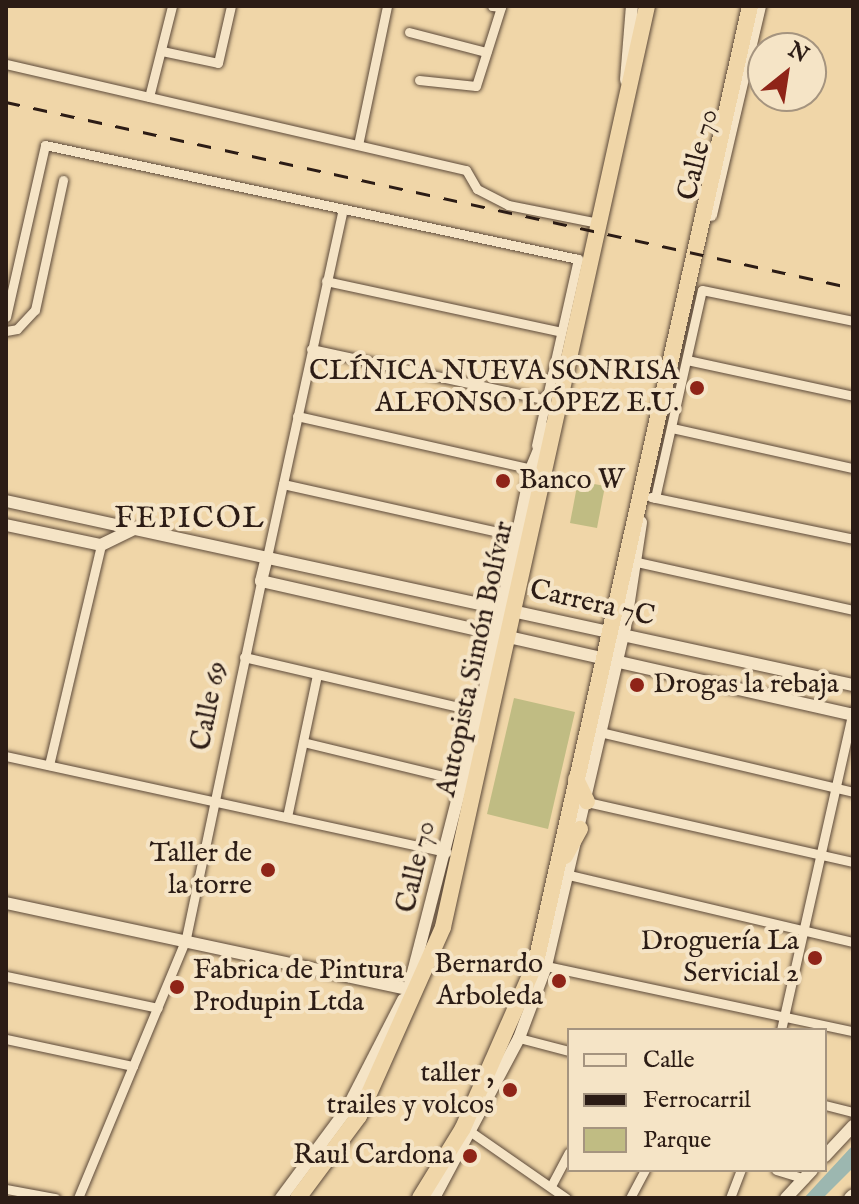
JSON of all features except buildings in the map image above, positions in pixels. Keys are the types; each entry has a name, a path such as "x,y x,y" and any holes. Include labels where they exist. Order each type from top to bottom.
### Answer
{"highway":[{"name":"Autopista Simón Bolívar","path":"298,1198 359,1116 418,993 443,927 552,402 598,223 626,80 647,6"},
{"path":"563,873 576,779 611,659 647,500 680,314 750,6"},
{"path":"576,779 587,802"},
{"path":"464,781 470,807"},
{"path":"433,1197 509,1033 580,829"},
{"path":"447,852 464,831"}],"street":[{"path":"149,97 172,6"},
{"path":"162,51 218,63 231,6"},
{"path":"358,145 387,6"},
{"path":"419,80 474,88 501,7 492,6"},
{"path":"626,80 632,6"},
{"name":"Calle 70","path":"680,314 760,6"},
{"path":"409,32 486,52"},
{"path":"6,64 466,170 477,189 508,205 598,223"},
{"path":"6,317 45,145 578,259 561,332 552,402 311,349"},
{"path":"6,331 35,310 63,180"},
{"name":"Calle 69","path":"78,1198 186,938 244,657 343,209"},
{"path":"326,281 561,332"},
{"path":"616,635 637,562 647,500 672,428 700,295 710,287 853,321"},
{"path":"687,360 853,396"},
{"path":"297,416 537,470"},
{"path":"672,428 853,468"},
{"path":"283,484 523,538"},
{"path":"647,500 853,539"},
{"name":"Carrera 7C","path":"6,501 853,685"},
{"path":"6,525 101,545 134,529"},
{"path":"49,765 101,545"},
{"path":"637,562 853,610"},
{"name":"Carrera 7C","path":"261,581 853,714"},
{"name":"Calle 70","path":"281,1198 347,1109 408,989 503,634"},
{"path":"244,657 480,712"},
{"path":"580,829 611,659"},
{"path":"287,817 317,675"},
{"path":"781,1028 853,714"},
{"path":"600,732 853,792"},
{"path":"303,742 464,781"},
{"path":"6,756 447,852"},
{"path":"587,802 853,862"},
{"path":"433,1197 471,1132 519,1038 546,966 563,873 853,942"},
{"path":"6,903 186,938 408,989"},
{"path":"546,966 853,1031"},
{"path":"6,976 158,1008"},
{"path":"519,1038 567,1050"},
{"path":"6,1039 133,1066"},
{"path":"827,1106 853,1112"},
{"path":"827,1154 853,1126"},
{"path":"471,1132 566,1198"},
{"path":"551,1186 567,1156"},
{"path":"630,1198 644,1172"},
{"path":"730,1198 740,1172"},
{"path":"786,1198 808,1174"},
{"path":"6,1189 55,1198"}],"green space":[{"path":"578,481 605,486 597,528 570,523"},
{"path":"514,698 575,712 548,829 487,814"}],"water":[{"path":"853,1145 853,1168 823,1198 804,1198"}],"railway":[{"path":"6,102 853,288"}],"place":[{"name":"CLÍNICA NUEVA SONRISA ALFONSO LÓPEZ E.U.","path":"697,388"},
{"name":"Banco W","path":"503,481"},
{"name":"Drogas la rebaja","path":"637,685"},
{"name":"Taller de la torre","path":"268,870"},
{"name":"Droguería La Servicial 2","path":"815,958"},
{"name":"Bernardo Arboleda","path":"559,981"},
{"name":"Fabrica de Pintura Produpin Ltda","path":"177,987"},
{"name":"taller , trailes y volcos","path":"510,1090"},
{"name":"Raul Cardona","path":"470,1156"}],"district":[{"name":"FEPICOL","path":"190,519"}]}
